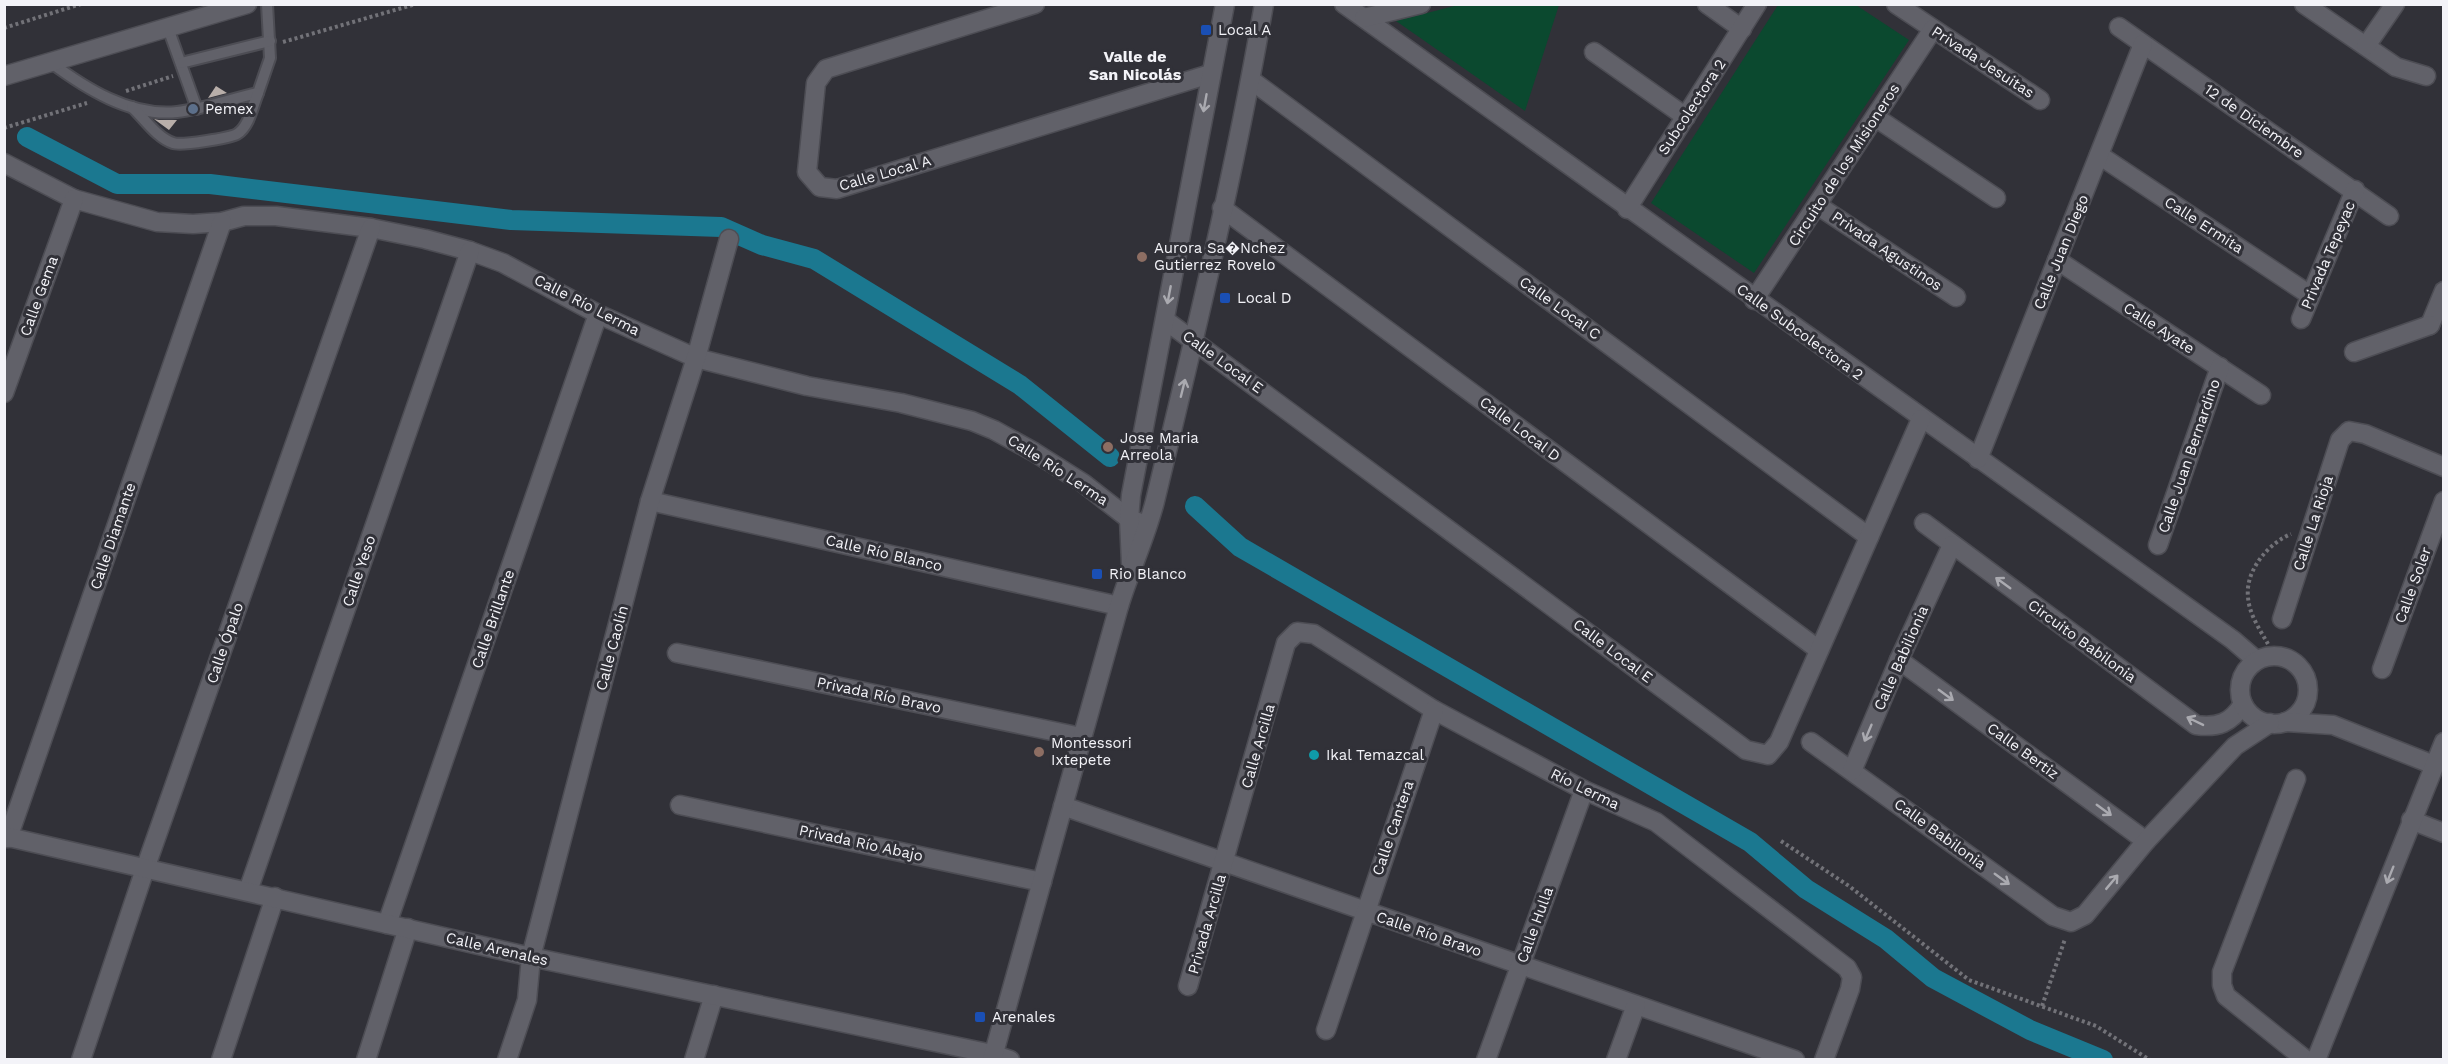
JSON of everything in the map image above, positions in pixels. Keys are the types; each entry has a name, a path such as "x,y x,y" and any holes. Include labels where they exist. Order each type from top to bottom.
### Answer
{"street":[{"path":"4,76 247,4"},
{"name":"Calle Local A","path":"1035,4 826,69 816,83 807,172 820,187 837,189 1210,74"},
{"path":"1131,566 1128,519 1131,495 1225,4"},
{"path":"998,1058 1081,737 1131,566 1149,526 1194,340 1251,80 1264,4"},
{"name":"Calle Subcolectora 2","path":"1344,4 1754,300 2233,640 2256,660"},
{"path":"1364,18 1421,4"},
{"path":"1707,4 1742,29"},
{"name":"Subcolectora 2","path":"1627,209 1757,4"},
{"name":"Privada Jesuitas","path":"1896,4 2040,100"},
{"path":"2304,4 2396,67 2426,76"},
{"path":"2366,46 2395,4"},
{"name":"12 de Diciembre","path":"2119,27 2355,190 2389,216"},
{"name":"Circuito de los Misioneros","path":"1754,300 1933,29"},
{"name":"Calle Juan Diego","path":"1978,459 2143,44"},
{"path":"1594,51 1686,117"},
{"name":"Calle Local C","path":"1251,80 1869,537"},
{"path":"1875,117 1996,198"},
{"name":"Calle Ermita","path":"2099,156 2310,295"},
{"name":"Calle Río Lerma","path":"4,163 74,199 157,222 193,224 222,222 244,216 276,216 371,228 470,251 535,278 598,314 696,358 807,387 901,403 972,421 1035,452 1083,483 1128,519 1149,526"},
{"name":"Privada Tepeyac","path":"2301,319 2355,190"},
{"name":"Calle Gema","path":"4,393 74,199"},
{"name":"Privada Agustinos","path":"1817,205 1956,297"},
{"name":"Calle Local D","path":"1222,208 1818,650"},
{"name":"Calle Diamante","path":"6,841 222,222"},
{"name":"Calle Ópalo","path":"81,1059 145,869 371,228"},
{"name":"Calle Caolín","path":"507,1059 527,1000 531,957 650,501 696,358 729,239"},
{"name":"Calle Yeso","path":"248,891 470,251"},
{"name":"Calle Ayate","path":"2057,260 2261,395"},
{"path":"2354,352 2437,328 2444,291"},
{"name":"Calle Brillante","path":"387,924 598,314"},
{"name":"Calle Local E","path":"1165,320 1746,750 1768,755 1779,742 1921,419"},
{"name":"Calle Juan Bernardino","path":"2158,545 2220,367"},
{"name":"Calle La Rioja","path":"2282,618 2340,440 2349,431 2364,434 2444,467"},
{"name":"Calle Río Blanco","path":"650,501 1119,606"},
{"name":"Calle Soler","path":"2382,669 2444,501"},
{"name":"Circuito Babilonia","path":"1924,523 2196,725 2215,726 2230,721 2243,704"},
{"name":"Calle Babilionia","path":"1852,771 1899,660 1952,545"},
{"name":"Río Lerma","path":"1297,632 1314,634 1434,710 1584,790 1656,822 1847,968 1852,977 1850,989 1824,1059"},
{"name":"Calle Arcilla","path":"1225,863 1286,643 1297,632"},
{"name":"Privada Río Bravo","path":"677,654 1081,737"},
{"path":"2333,725 2318,709 2308,693 2304,675 2292,661 2275,656 2256,660 2247,668 2241,680 2240,692 2243,704 2250,714 2259,720 2333,725 2434,765"},
{"name":"Calle Bertiz","path":"1899,660 2146,841"},
{"path":"2070,922 2085,915 2146,841 2235,746 2295,716 2304,705 2308,693"},
{"name":"Calle Cantera","path":"1326,1030 1434,710"},
{"name":"Calle Babilonia","path":"1811,742 2053,916 2070,922"},
{"path":"2316,1059 2444,742"},
{"path":"2296,780 2222,979 2226,996 2306,1059"},
{"name":"Calle Hulla","path":"1486,1059 1584,790"},
{"name":"Privada Río Abajo","path":"680,805 1042,882"},
{"name":"Calle Río Bravo","path":"1063,806 1364,912 1795,1059"},
{"path":"2411,820 2444,833"},
{"name":"Calle Arenales","path":"6,841 248,891 531,957 998,1058"},
{"name":"Privada Arcilla","path":"1188,986 1225,863"},
{"path":"221,1059 275,897"},
{"path":"366,1059 408,928"},
{"path":"694,1059 714,995"},
{"path":"1616,1059 1636,1005"}],"lane":[{"path":"132,106 163,138 174,143 186,145 237,134 247,122 270,57 267,4"},
{"path":"168,28 197,108"},
{"path":"181,63 270,41"},
{"path":"50,62 99,94 132,106 162,112 197,108 258,93"}],"path":[{"path":"4,28 81,4"},
{"path":"2275,656 2254,621 2247,596 2250,580 2260,559 2278,540 2296,532 2310,530"},
{"path":"1781,841 1849,886 1969,980 2096,1026 2150,1059"},
{"path":"2042,1006 2070,922"}],"green space":[{"path":"1462,4 1559,5 1525,111 1396,21"},
{"path":"1778,5 1856,5 1909,40 1754,273 1651,203"}],"building":[{"path":"216,86 227,93 208,98"},
{"path":"154,119 159,120 177,120 169,130"}],"waterway":[{"path":"27,137 117,184 210,184 511,220 721,227 762,245 814,259 1020,385 1110,457"},
{"path":"1195,506 1240,547 1750,842 1806,889 1886,939 1933,978 2030,1030 2103,1060"}],"place":[{"name":"Local A","path":"1206,30"},
{"name":"Pemex","path":"193,109"},
{"name":"Aurora Sa�Nchez Gutierrez Rovelo","path":"1142,257"},
{"name":"Local D","path":"1225,298"},
{"name":"Jose Maria Arreola","path":"1108,447"},
{"name":"Rio Blanco","path":"1097,574"},
{"name":"Montessori Ixtepete","path":"1039,752"},
{"name":"Ikal Temazcal","path":"1314,755"},
{"name":"Arenales","path":"980,1017"}],"district":[{"name":"Valle de San Nicolás","path":"1135,65"}]}
